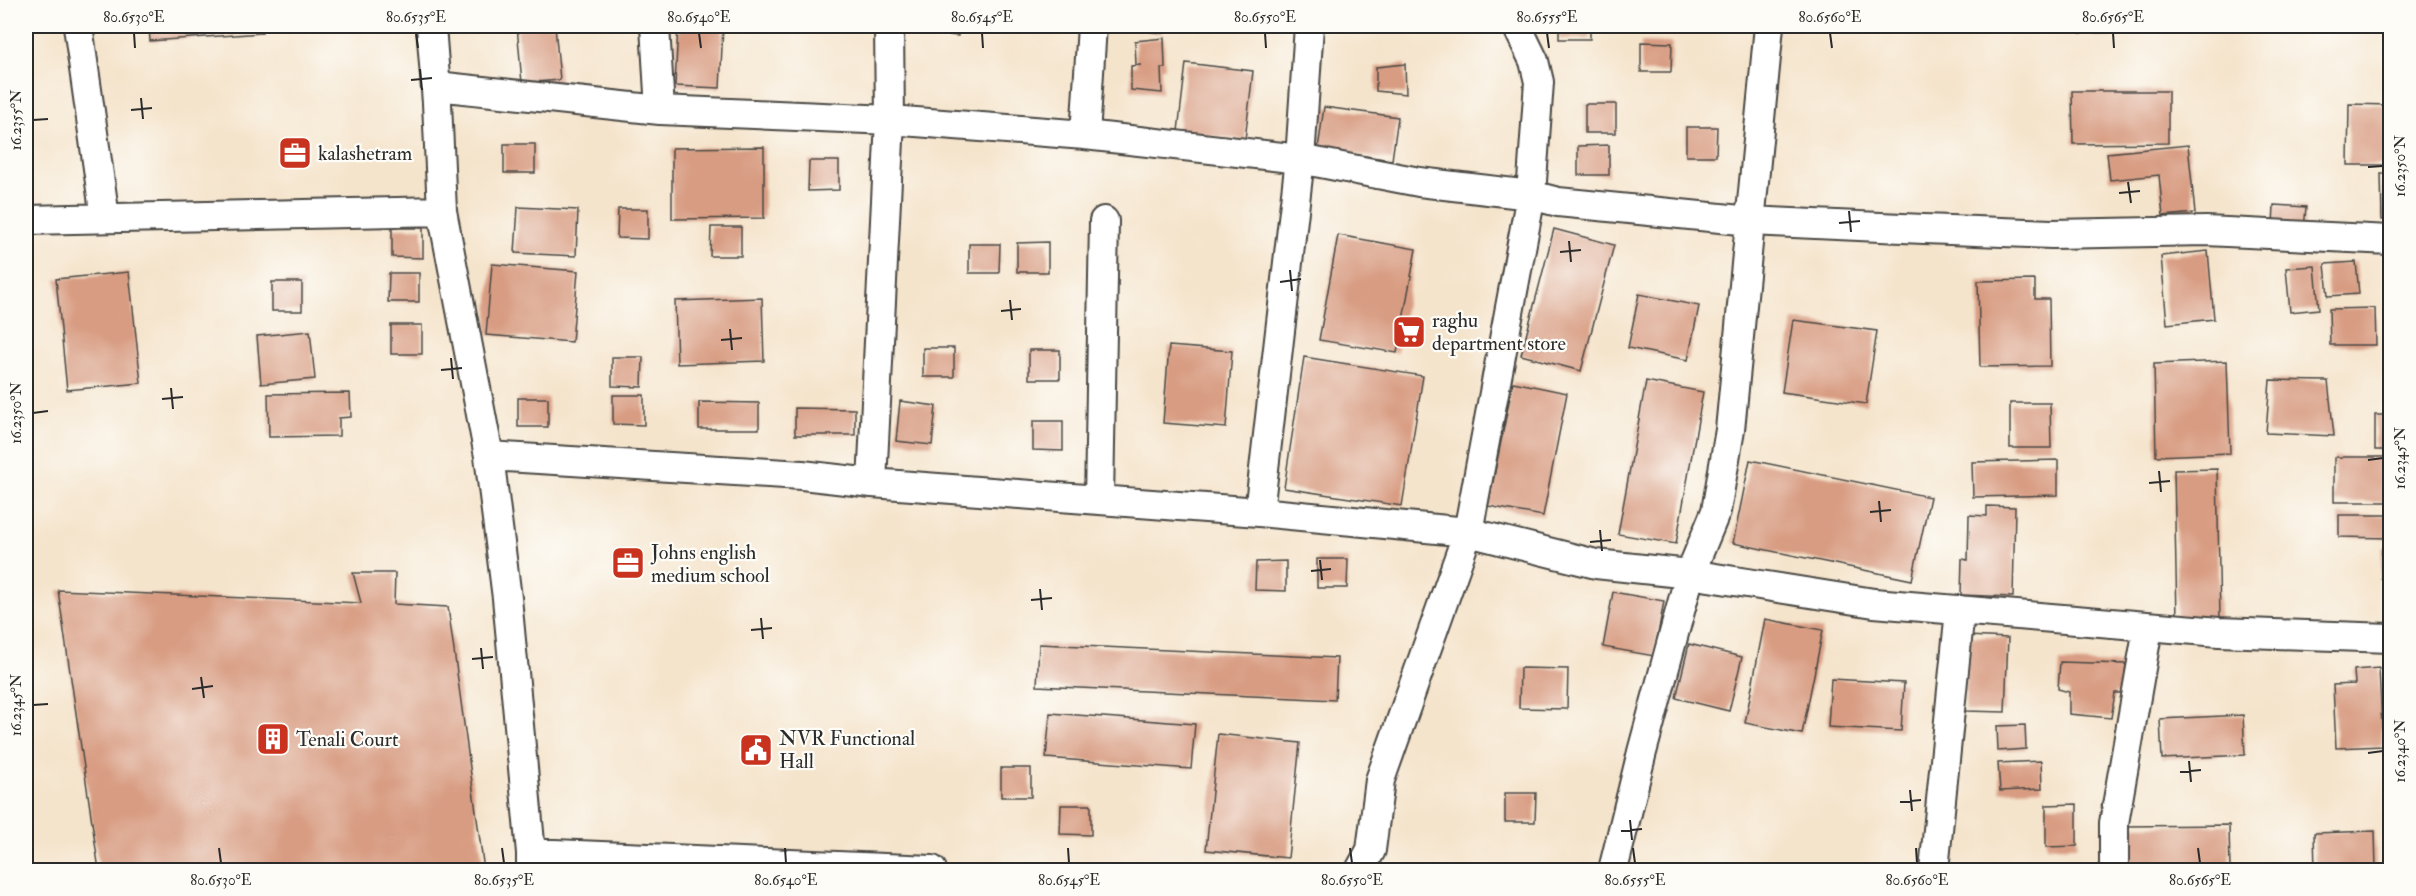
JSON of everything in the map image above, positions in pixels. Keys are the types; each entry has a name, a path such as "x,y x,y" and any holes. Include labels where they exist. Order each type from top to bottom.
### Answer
{"street":[{"path":"78,26 105,218"},
{"path":"430,26 436,86 442,211 489,456 507,598 531,862 932,870"},
{"path":"655,26 660,110"},
{"path":"872,483 890,120 889,26"},
{"path":"1085,135 1092,26"},
{"path":"1259,512 1300,159 1309,26"},
{"path":"1360,870 1371,850 1380,780 1468,532 1531,195 1539,82 1534,61 1517,26"},
{"path":"1613,870 1690,574 1716,512 1730,430 1769,26"},
{"path":"436,86 660,110 890,120 1085,135 1300,159 1419,182 1531,195 1558,201 1751,221 2052,234 2206,231 2391,240"},
{"path":"26,220 442,211"},
{"path":"1099,500 1104,221"},
{"path":"489,456 802,475 872,483 1259,512 1468,532 1596,564 1690,574 1874,603 2219,633 2391,638"},
{"path":"1934,870 1960,610"},
{"path":"2114,870 2114,823 2148,628"}],"building":[{"path":"149,26 261,26 262,33 150,41"},
{"path":"517,26 555,26 560,80 522,83"},
{"path":"678,26 723,26 720,88 675,86"},
{"path":"927,26 958,26 958,36 928,33"},
{"path":"1132,26 1161,26 1162,33 1132,29"},
{"path":"1393,26 1393,30 1368,27"},
{"path":"1559,26 1590,26 1590,39 1559,39"},
{"path":"2080,26 2126,26 2126,32 2080,33"},
{"path":"1164,38 1165,68 1161,68 1162,93 1131,90 1131,66 1141,65 1136,65 1135,41"},
{"path":"1641,42 1672,43 1671,72 1641,72"},
{"path":"1186,63 1253,71 1245,140 1178,131"},
{"path":"1405,64 1406,94 1376,91 1376,67"},
{"path":"2072,91 2168,91 2168,143 2073,144"},
{"path":"1585,104 1616,104 1616,133 1585,133"},
{"path":"2349,104 2390,105 2390,165 2348,165"},
{"path":"1324,107 1398,117 1392,160 1318,149"},
{"path":"1686,127 1717,127 1716,156 1686,156"},
{"path":"504,144 535,144 535,173 504,173"},
{"path":"1609,145 1609,175 1578,175 1578,146"},
{"path":"2188,145 2195,213 2163,216 2159,175 2110,180 2107,153"},
{"path":"764,147 764,218 672,219 672,148"},
{"path":"809,161 839,161 839,190 808,191"},
{"path":"2381,174 2390,174 2390,219 2382,220"},
{"path":"2274,205 2306,207 2304,229 2273,226"},
{"path":"518,207 578,210 576,256 515,253"},
{"path":"618,209 648,209 648,239 617,238"},
{"path":"711,227 741,227 741,256 710,256"},
{"path":"392,228 423,228 423,258 392,257"},
{"path":"1554,229 1614,245 1581,371 1521,355"},
{"path":"1338,235 1416,249 1397,353 1319,340"},
{"path":"1048,242 1048,272 1017,272 1017,243"},
{"path":"969,244 1000,244 999,273 969,273"},
{"path":"2208,251 2214,319 2167,324 2161,256"},
{"path":"2356,262 2359,294 2328,296 2325,264"},
{"path":"492,264 578,271 572,342 486,335"},
{"path":"2315,266 2319,309 2290,312 2286,268"},
{"path":"129,272 141,383 67,390 56,279"},
{"path":"389,273 419,273 419,302 388,302"},
{"path":"2035,280 2035,299 2049,299 2050,366 1980,367 1978,281"},
{"path":"272,282 302,282 302,311 272,311"},
{"path":"1639,294 1699,306 1688,360 1628,348"},
{"path":"762,298 764,361 677,364 675,301"},
{"path":"2375,308 2376,345 2330,345 2329,309"},
{"path":"1793,320 1877,331 1866,404 1782,392"},
{"path":"391,325 422,325 422,354 391,354"},
{"path":"310,331 315,379 261,384 257,336"},
{"path":"1169,346 1232,351 1226,428 1163,423"},
{"path":"923,348 954,348 954,377 923,377"},
{"path":"1029,350 1060,350 1060,379 1029,379"},
{"path":"612,357 643,357 642,387 612,386"},
{"path":"1304,357 1423,376 1402,506 1284,488"},
{"path":"2227,361 2230,453 2156,456 2154,364"},
{"path":"2270,380 2328,381 2334,436 2266,433"},
{"path":"1646,381 1703,392 1676,544 1618,534"},
{"path":"1513,382 1567,393 1543,516 1488,506"},
{"path":"350,393 351,417 339,418 339,436 269,437 268,394"},
{"path":"613,395 644,395 644,425 613,424"},
{"path":"518,398 548,398 548,427 518,427"},
{"path":"900,401 936,406 932,445 896,441"},
{"path":"699,402 759,403 759,429 699,429"},
{"path":"2010,403 2050,403 2051,448 2010,448"},
{"path":"795,408 855,409 855,435 795,435"},
{"path":"2375,415 2390,415 2390,450 2375,450"},
{"path":"1033,421 1063,421 1063,451 1033,450"},
{"path":"2334,457 2390,457 2390,502 2334,502"},
{"path":"1750,460 1930,497 1912,580 1733,543"},
{"path":"2058,460 2058,495 1973,497 1972,462"},
{"path":"2217,469 2220,619 2177,620 2174,470"},
{"path":"1987,506 2015,507 2013,597 1961,595 1962,559 1968,560 1969,515 1987,516"},
{"path":"2339,515 2390,515 2390,538 2339,537"},
{"path":"2382,548 2390,548 2390,578 2381,578"},
{"path":"1317,559 1348,559 1347,588 1317,588"},
{"path":"1286,561 1286,591 1255,590 1256,562"},
{"name":"Tenali Court","path":"353,573 395,573 394,604 448,607 484,870 99,870 58,590 361,603"},
{"path":"1613,592 1664,601 1654,656 1603,647"},
{"path":"1765,619 1823,630 1802,734 1745,723"},
{"path":"1967,636 2008,638 2005,712 1965,711"},
{"path":"1039,644 1337,658 1335,700 1037,686"},
{"path":"1689,644 1742,657 1729,711 1676,698"},
{"path":"2060,662 2126,664 2123,693 2115,693 2111,718 2069,714 2069,692 2058,689"},
{"path":"1520,668 1568,669 1567,709 1519,708"},
{"path":"2379,668 2383,746 2336,748 2333,685 2355,684 2354,670"},
{"path":"1831,679 1904,683 1901,731 1828,727"},
{"path":"1050,713 1195,724 1191,769 1046,758"},
{"path":"2243,715 2245,755 2162,759 2160,719"},
{"path":"2025,725 2026,749 1998,751 1997,726"},
{"path":"1218,734 1300,743 1288,858 1206,850"},
{"path":"2041,761 2042,789 2000,791 1998,763"},
{"path":"1001,768 1031,768 1031,797 1001,797"},
{"path":"1505,793 1536,793 1535,822 1505,822"},
{"path":"2077,804 2077,846 2046,847 2046,805"},
{"path":"1061,805 1091,805 1091,835 1060,834"},
{"path":"2229,825 2230,870 2125,870 2124,826"},
{"path":"2375,831 2376,870 2315,870 2314,833"}],"place":[{"name":"kalashetram","path":"295,153"},
{"name":"raghu department store","path":"1409,332"},
{"name":"Johns english medium school","path":"628,563"},
{"name":"Tenali Court","path":"273,739"},
{"name":"NVR Functional Hall","path":"756,750"}]}
